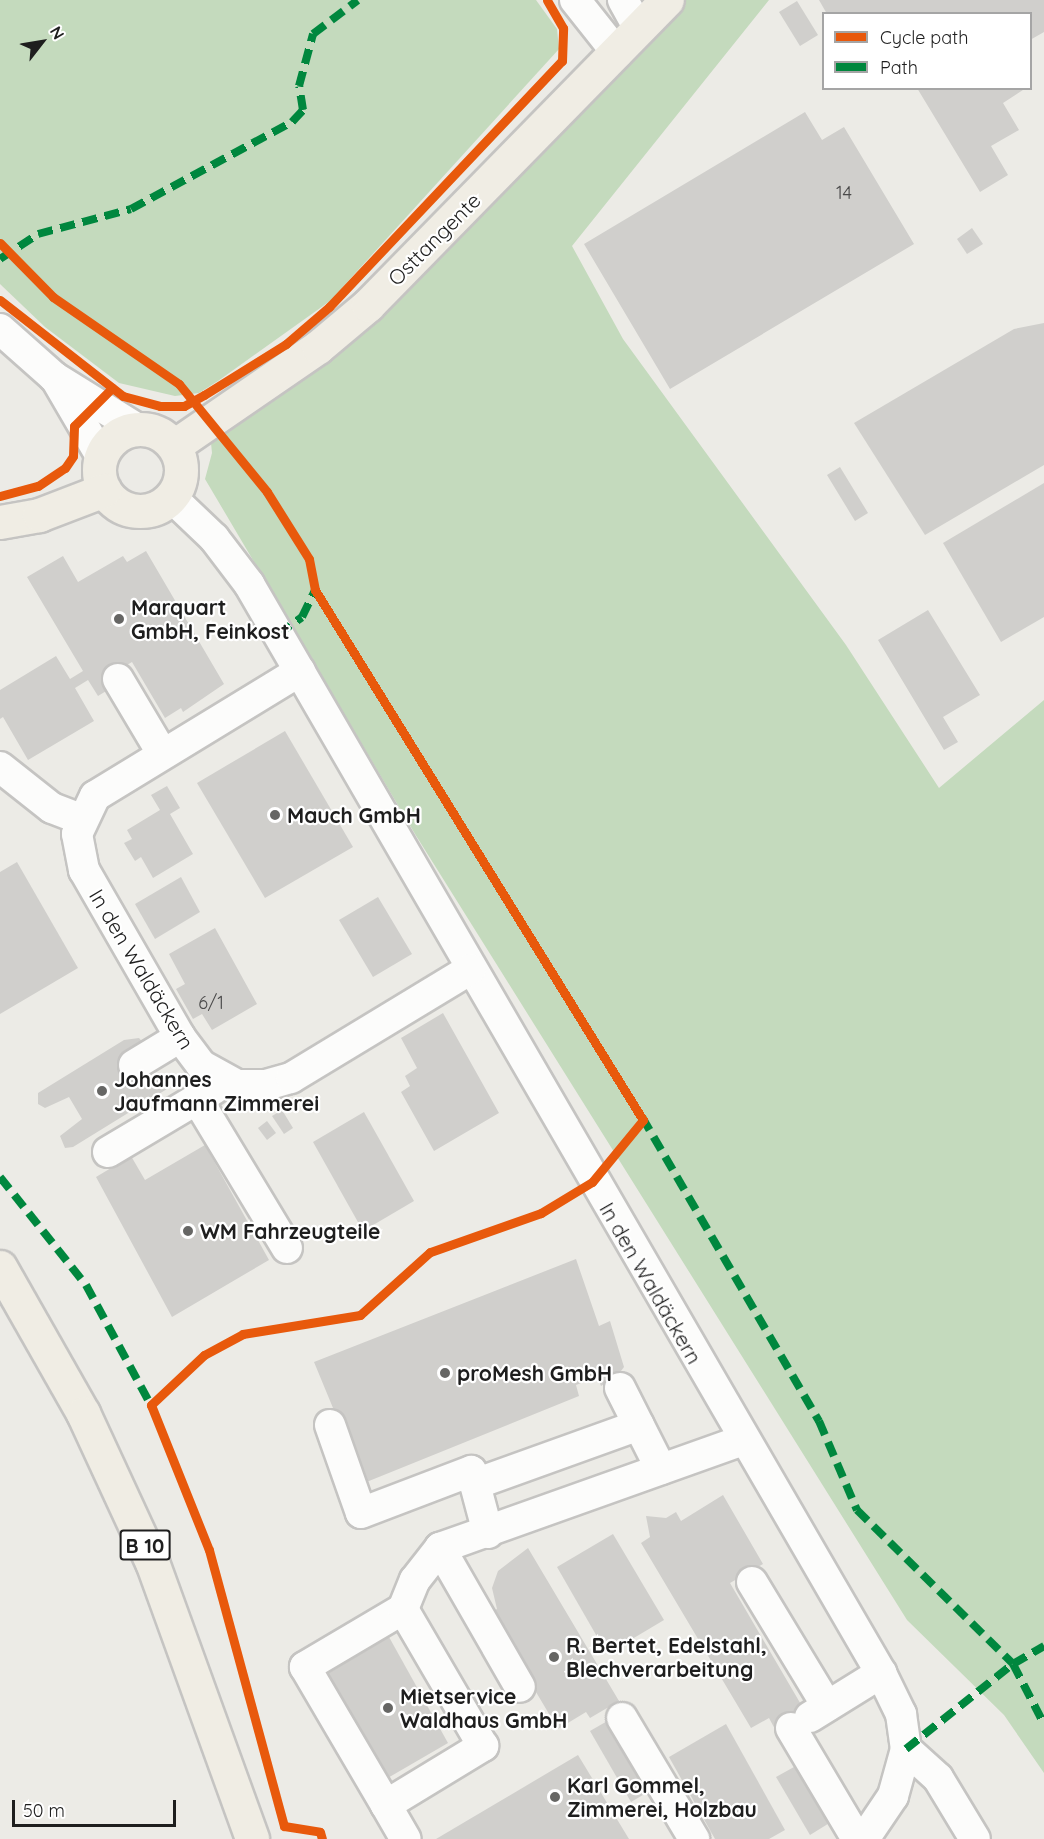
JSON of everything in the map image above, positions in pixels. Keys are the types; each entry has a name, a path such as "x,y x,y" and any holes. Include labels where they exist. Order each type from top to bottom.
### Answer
{"main road":[{"name":"Osttangente","path":"174,446 318,347 368,305 667,0"},
{"path":"138,429 164,436 174,446 182,465 181,479 172,498 147,512 133,511 111,500 104,490 101,456 114,438 138,429"},
{"path":"0,522 39,515 104,490"},
{"name":"B 10","path":"0,1267 83,1413 152,1562 252,1839"}],"street":[{"path":"575,0 617,53"},
{"path":"623,0 639,29"},
{"path":"0,329 54,377 138,429"},
{"path":"54,377 101,456"},
{"name":"In den Waldäckern","path":"172,498 231,560 300,671 743,1440 881,1673 901,1714 906,1749 893,1796 864,1839"},
{"path":"0,767 52,808 80,819 94,796 300,671"},
{"path":"118,680 162,753"},
{"name":"In den Waldäckern","path":"80,819 76,834 84,870 180,1037 201,1065 226,1082 251,1086 291,1078 471,969"},
{"path":"134,1065 180,1037"},
{"path":"108,1152 226,1082"},
{"path":"197,1099 287,1248"},
{"path":"620,1388 661,1469"},
{"path":"330,1425 362,1513 471,1471 488,1533"},
{"path":"475,1484 639,1425"},
{"path":"406,1839 305,1667 403,1609 415,1580 440,1548 488,1533 743,1440"},
{"path":"440,1548 520,1687"},
{"path":"752,1582 827,1706"},
{"path":"386,1805 483,1746 403,1609"},
{"path":"857,1839 788,1730 881,1673"},
{"path":"622,1718 694,1839"},
{"path":"906,1749 938,1778 975,1839"}],"green space":[{"path":"0,0 536,0 557,29 559,49 330,301 199,393 175,396 119,383 45,327 0,284"},
{"path":"686,0 769,0 572,246 623,339 846,645 939,788 1044,700 1044,1773 1004,1715 907,1620 415,834 205,479 212,453 210,433 508,182"}],"building":[{"path":"819,0 1044,0 1044,32 1032,39 1032,12 826,12"},
{"path":"797,1 818,35 800,46 779,12"},
{"path":"918,90 1023,90 1003,103 1019,130 991,146 1008,175 980,192"},
{"path":"805,112 822,140 844,127 914,244 670,389 584,244"},
{"path":"972,228 983,244 967,254 957,239"},
{"path":"1044,323 1044,465 925,535 854,423 1014,329"},
{"path":"840,467 868,513 855,521 827,475"},
{"path":"1044,483 1044,617 1001,642 943,543"},
{"name":"Marquart GmbH, Feinkost","path":"146,551 224,684 183,712 181,708 165,718 132,662 105,678 111,688 98,696 88,680 75,688 94,721 28,760 3,717 0,719 0,690 56,656 70,679 83,671 27,577 63,556 78,582 123,556 127,562"},
{"path":"928,610 980,695 943,717 958,742 944,750 878,640"},
{"name":"Mauch GmbH","path":"285,731 353,847 265,898 197,783"},
{"path":"167,786 180,808 170,814 193,854 153,878 141,857 135,861 124,843 132,839 127,830 160,810 151,795"},
{"path":"17,862 78,968 0,1014 0,872"},
{"path":"181,877 200,912 155,939 135,904"},
{"path":"378,897 412,954 373,977 339,920"},
{"path":"215,928 257,1004 212,1030 202,1014 193,1019 176,989 185,984 169,954"},
{"path":"443,1013 499,1113 434,1151 401,1092 410,1086 405,1076 417,1068 401,1038"},
{"name":"Johannes Jaufmann Zimmerei","path":"139,1038 145,1045 134,1065 144,1081 164,1076 167,1089 73,1147 65,1148 60,1136 82,1119 69,1097 45,1108 38,1104 38,1093 124,1040"},
{"path":"282,1110 293,1128 284,1134 272,1116"},
{"path":"364,1112 414,1201 363,1231 313,1142"},
{"path":"267,1121 276,1133 267,1140 258,1128"},
{"name":"WM Fahrzeugteile","path":"205,1145 269,1260 172,1317 96,1177 131,1156 145,1180"},
{"name":"proMesh GmbH","path":"576,1259 599,1326 610,1321 624,1367 618,1375 601,1386 597,1377 576,1385 579,1396 364,1483 314,1362"},
{"path":"723,1495 763,1564 730,1583 806,1713 776,1731 769,1718 751,1728 641,1543 650,1537 646,1516 666,1518 676,1512 681,1521"},
{"path":"613,1534 664,1620 607,1654 557,1567"},
{"name":"R. Bertet, Edelstahl, Blechverarbeitung","path":"528,1548 619,1701 590,1718 586,1712 558,1729 489,1613 497,1609 492,1588 498,1571"},
{"name":"Mietservice Waldhaus GmbH","path":"389,1637 448,1743 386,1779 327,1674"},
{"path":"616,1716 648,1792 631,1802 590,1731"},
{"path":"726,1724 785,1830 769,1839 715,1839 669,1757"},
{"name":"Karl Gommel, Zimmerei, Holzbau","path":"578,1755 629,1839 436,1839"},
{"path":"794,1767 831,1822 810,1835 776,1777"}],"marked path":[{"path":"0,259 38,234 131,209 292,122 303,110 299,86 313,34 358,0"},
{"path":"278,634 302,617 315,590"},
{"path":"642,1117 819,1421 857,1510 1013,1664 1044,1724"},
{"path":"0,1177 86,1285 153,1409"},
{"path":"906,1749 1013,1664 1044,1646"}],"cycle path":[{"path":"0,300 123,396 160,406 184,406 286,344 329,307 562,61 563,28 547,0"},
{"path":"0,243 53,297 179,384 267,492 309,559 315,590 643,1120 592,1182 541,1213 430,1252 360,1315 243,1334 204,1355 151,1405 209,1550 284,1826 320,1832 322,1839"},
{"path":"0,496 38,486 65,468 73,456 74,426 112,388"}],"place":[{"name":"Marquart GmbH, Feinkost","path":"119,619"},
{"name":"Mauch GmbH","path":"275,815"},
{"name":"Johannes Jaufmann Zimmerei","path":"102,1091"},
{"name":"WM Fahrzeugteile","path":"188,1231"},
{"name":"proMesh GmbH","path":"445,1373"},
{"name":"R. Bertet, Edelstahl, Blechverarbeitung","path":"554,1657"},
{"name":"Mietservice Waldhaus GmbH","path":"388,1708"},
{"name":"Karl Gommel, Zimmerei, Holzbau","path":"555,1797"}]}
